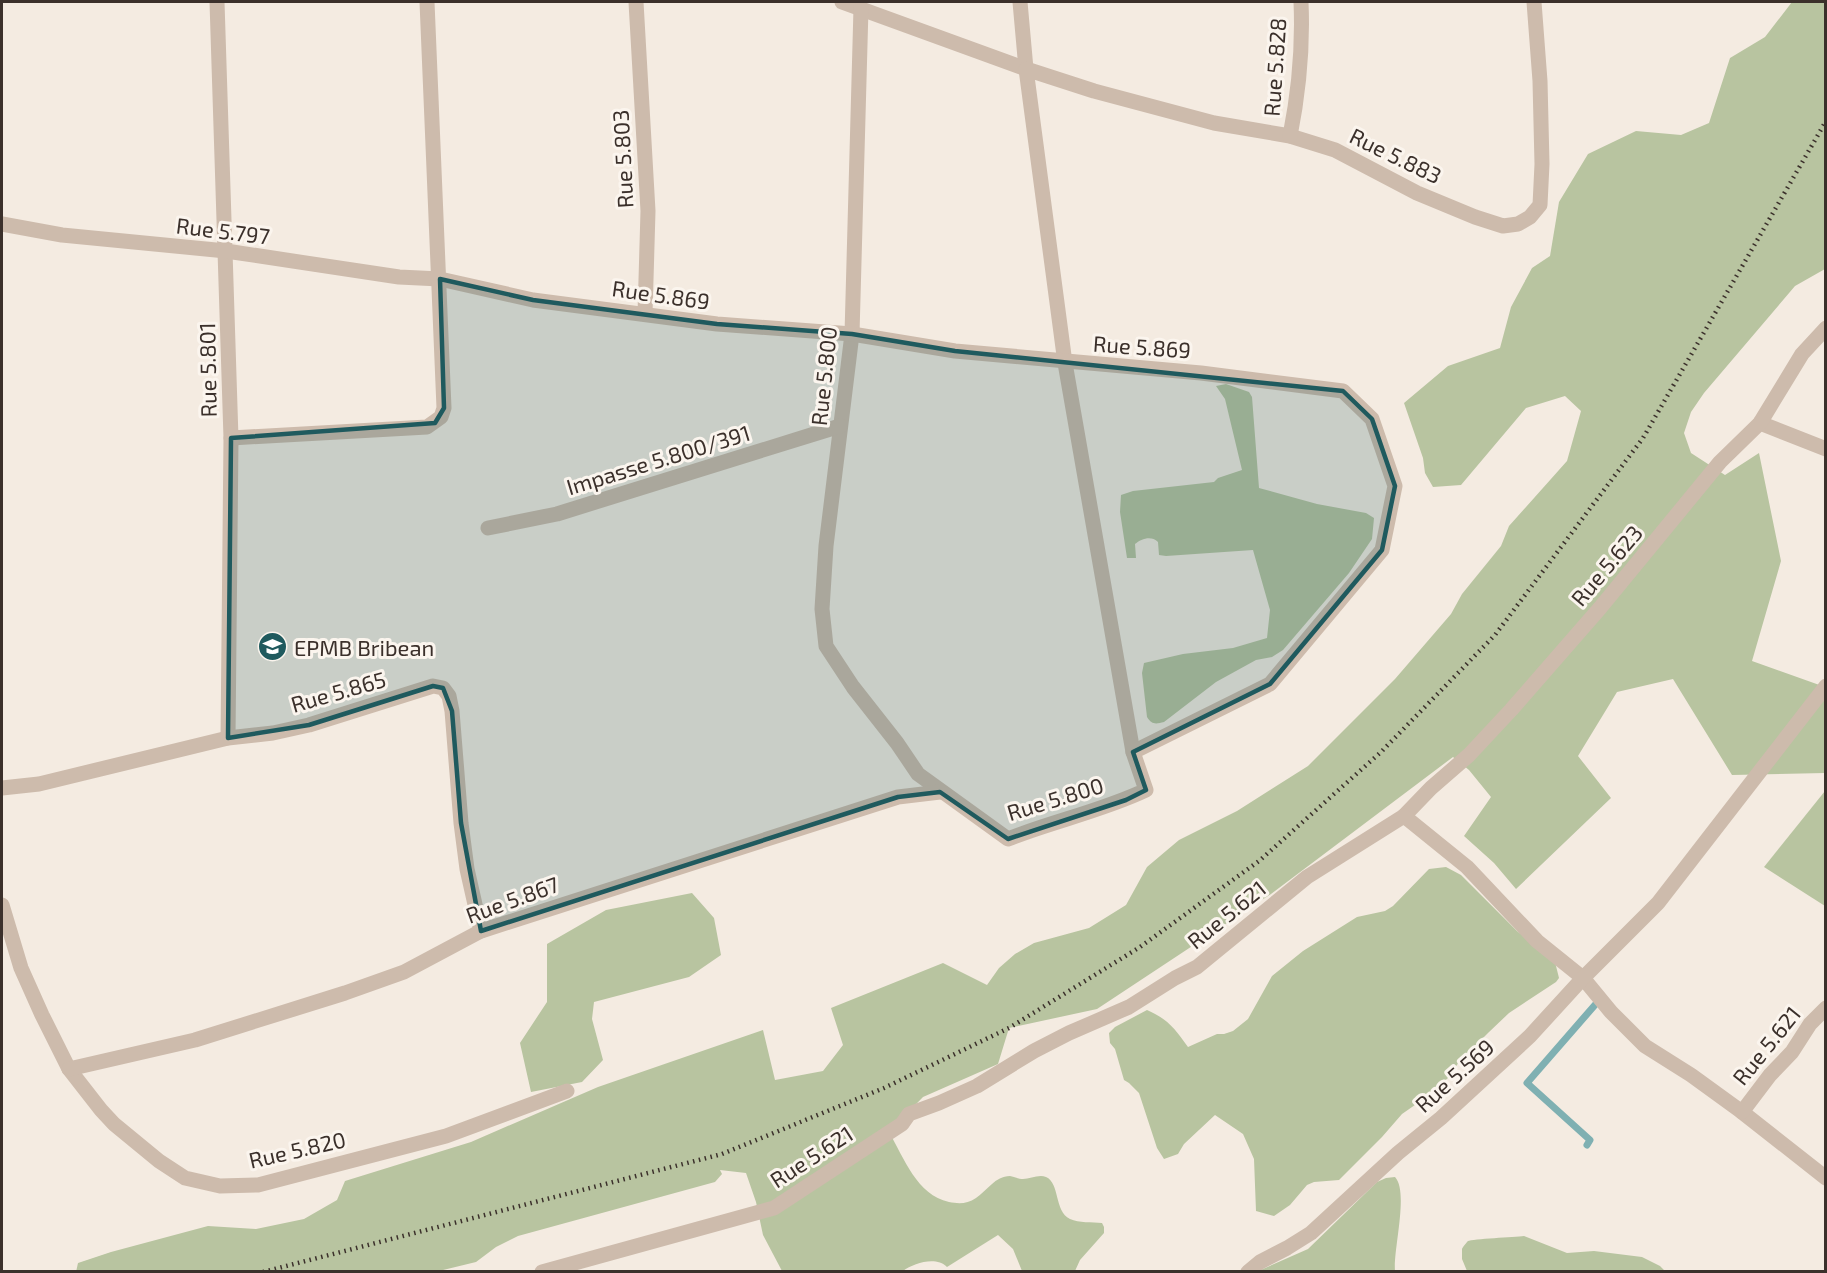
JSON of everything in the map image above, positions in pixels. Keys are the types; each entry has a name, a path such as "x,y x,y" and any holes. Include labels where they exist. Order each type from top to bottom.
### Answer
{"street":[{"name":"Rue 5.801","path":"217,2 231,438 228,738"},
{"path":"231,438 427,427 441,417 444,408 440,279 427,2"},
{"name":"Rue 5.803","path":"636,2 648,211 645,314"},
{"name":"Rue 5.883","path":"842,2 1026,69 1094,91 1214,123 1290,136 1335,150 1417,193 1503,226 1518,224 1530,217 1540,205 1542,164 1540,81 1534,2"},
{"name":"Rue 5.800","path":"861,8 852,334 826,546 822,609 826,646 853,687 897,742 918,774 1008,839 1037,827 1126,800 1146,790 1133,752 1065,363 1026,69 1020,2"},
{"name":"Rue 5.828","path":"1290,136 1297,98 1302,42 1301,2"},
{"name":"Rue 5.797","path":"2,224 63,235 226,251 399,277 440,279"},
{"name":"Rue 5.869","path":"440,279 533,300 717,324 852,334 955,351 1065,363 1202,373 1343,391 1372,419 1395,486 1382,550 1270,684 1133,752"},
{"name":"Rue 5.623","path":"1404,816 1469,755 1511,711 1600,608 1720,462 1760,423 1802,354 1826,328"},
{"path":"1760,423 1826,448"},
{"name":"Impasse 5.800/391","path":"488,528 556,514 840,426"},
{"name":"Rue 5.865","path":"2,788 39,784 228,738 273,733 309,725 433,686 443,688 449,696 452,711 467,869 481,931"},
{"name":"Rue 5.569","path":"1248,1272 1260,1262 1311,1233 1530,1036 1671,888 1826,686"},
{"name":"Rue 5.867","path":"69,1069 195,1040 345,993 404,972 481,931 898,797 940,792"},
{"name":"Rue 5.621","path":"542,1272 774,1208 902,1124 909,1113 939,1103 976,1086 1034,1051 1129,1007 1197,967 1307,877 1404,816 1467,867 1531,935 1583,978 1611,1012 1645,1046 1691,1075 1742,1112 1770,1075 1792,1052 1810,1024 1826,1008"},
{"name":"Rue 5.820","path":"2,905 5,931 69,1069 101,1110 159,1161 185,1178 220,1186 258,1185 446,1136 567,1091"},
{"path":"1742,1112 1826,1178"}],"highlighted area":[{"path":"440,279 533,300 717,324 852,334 955,351 1343,391 1372,419 1395,486 1382,550 1270,684 1133,752 1146,790 1126,800 1008,839 940,792 898,797 481,931 461,823 452,711 443,688 433,686 309,725 228,738 231,438 435,423 444,408"}],"green space":[{"path":"1792,2 1825,2 1825,269 1795,286 1704,393 1691,412 1684,433 1691,453 1725,475 1759,453 1781,561 1752,661 1825,687 1825,773 1732,775 1673,679 1617,692 1578,756 1611,798 1516,889 1494,863 1464,836 1491,797 1469,770 1453,757 1271,894 1097,1009 1009,1028 998,1064 923,1097 889,1132 920,1184 928,1192 949,1202 963,1203 973,1200 1000,1178 1046,1177 1053,1185 1061,1210 1065,1215 1077,1221 1102,1223 1104,1227 1104,1233 1080,1260 1075,1271 1022,1271 1013,1249 998,1235 947,1267 931,1261 913,1265 903,1271 782,1271 763,1235 756,1202 746,1173 720,1170 722,1174 715,1182 518,1236 496,1247 476,1262 439,1271 76,1272 78,1263 208,1226 256,1229 304,1219 337,1200 345,1181 471,1142 598,1087 763,1030 775,1080 823,1071 843,1045 831,1008 943,963 987,985 999,968 1015,954 1034,943 1089,928 1126,905 1147,867 1179,840 1237,811 1308,766 1395,679 1451,614 1462,594 1501,546 1509,526 1567,461 1581,411 1565,396 1526,408 1461,485 1433,487 1425,473 1423,458 1404,403 1448,366 1500,348 1511,307 1532,268 1550,256 1559,202 1588,154 1636,131 1681,135 1709,123 1730,58 1765,37"},
{"path":"1226,384 1249,392 1252,397 1259,488 1317,504 1366,513 1374,518 1372,539 1349,573 1283,650 1272,657 1256,660 1216,682 1164,722 1154,723 1147,717 1142,673 1144,663 1183,654 1233,648 1267,638 1270,610 1253,550 1166,556 1159,555 1158,542 1149,538 1135,544 1136,558 1127,558 1120,512 1121,495 1133,491 1214,482 1218,478 1242,470 1225,399 1216,386"},
{"path":"1825,791 1825,906 1764,867"},
{"path":"1446,867 1461,875 1517,931 1555,962 1559,978 1556,982 1509,1013 1459,1062 1448,1078 1402,1114 1339,1180 1314,1182 1307,1185 1290,1205 1274,1216 1256,1211 1254,1159 1243,1134 1215,1115 1184,1144 1178,1154 1164,1159 1157,1148 1139,1093 1124,1080 1115,1049 1110,1043 1109,1033 1115,1027 1147,1010 1170,1025 1188,1047 1217,1034 1233,1031 1248,1019 1272,976 1303,951 1357,917 1385,911 1393,906 1429,869"},
{"path":"692,893 714,918 721,955 689,977 594,1002 592,1019 603,1060 582,1082 531,1092 520,1043 547,1002 547,944 606,910"},
{"path":"1395,1177 1399,1184 1401,1208 1395,1271 1256,1272 1308,1249 1377,1182"},
{"path":"1524,1236 1567,1253 1594,1251 1642,1257 1665,1271 1467,1271 1462,1259 1462,1249 1468,1241"}],"waterway":[{"path":"1587,1145 1590,1140 1527,1083 1601,998"}],"railway":[{"path":"263,1272 722,1154 884,1088 1009,1028 1140,947 1259,861 1381,752 1495,635 1643,438 1826,121"}],"place":[{"name":"EPMB Bribean","path":"273,647"}]}
